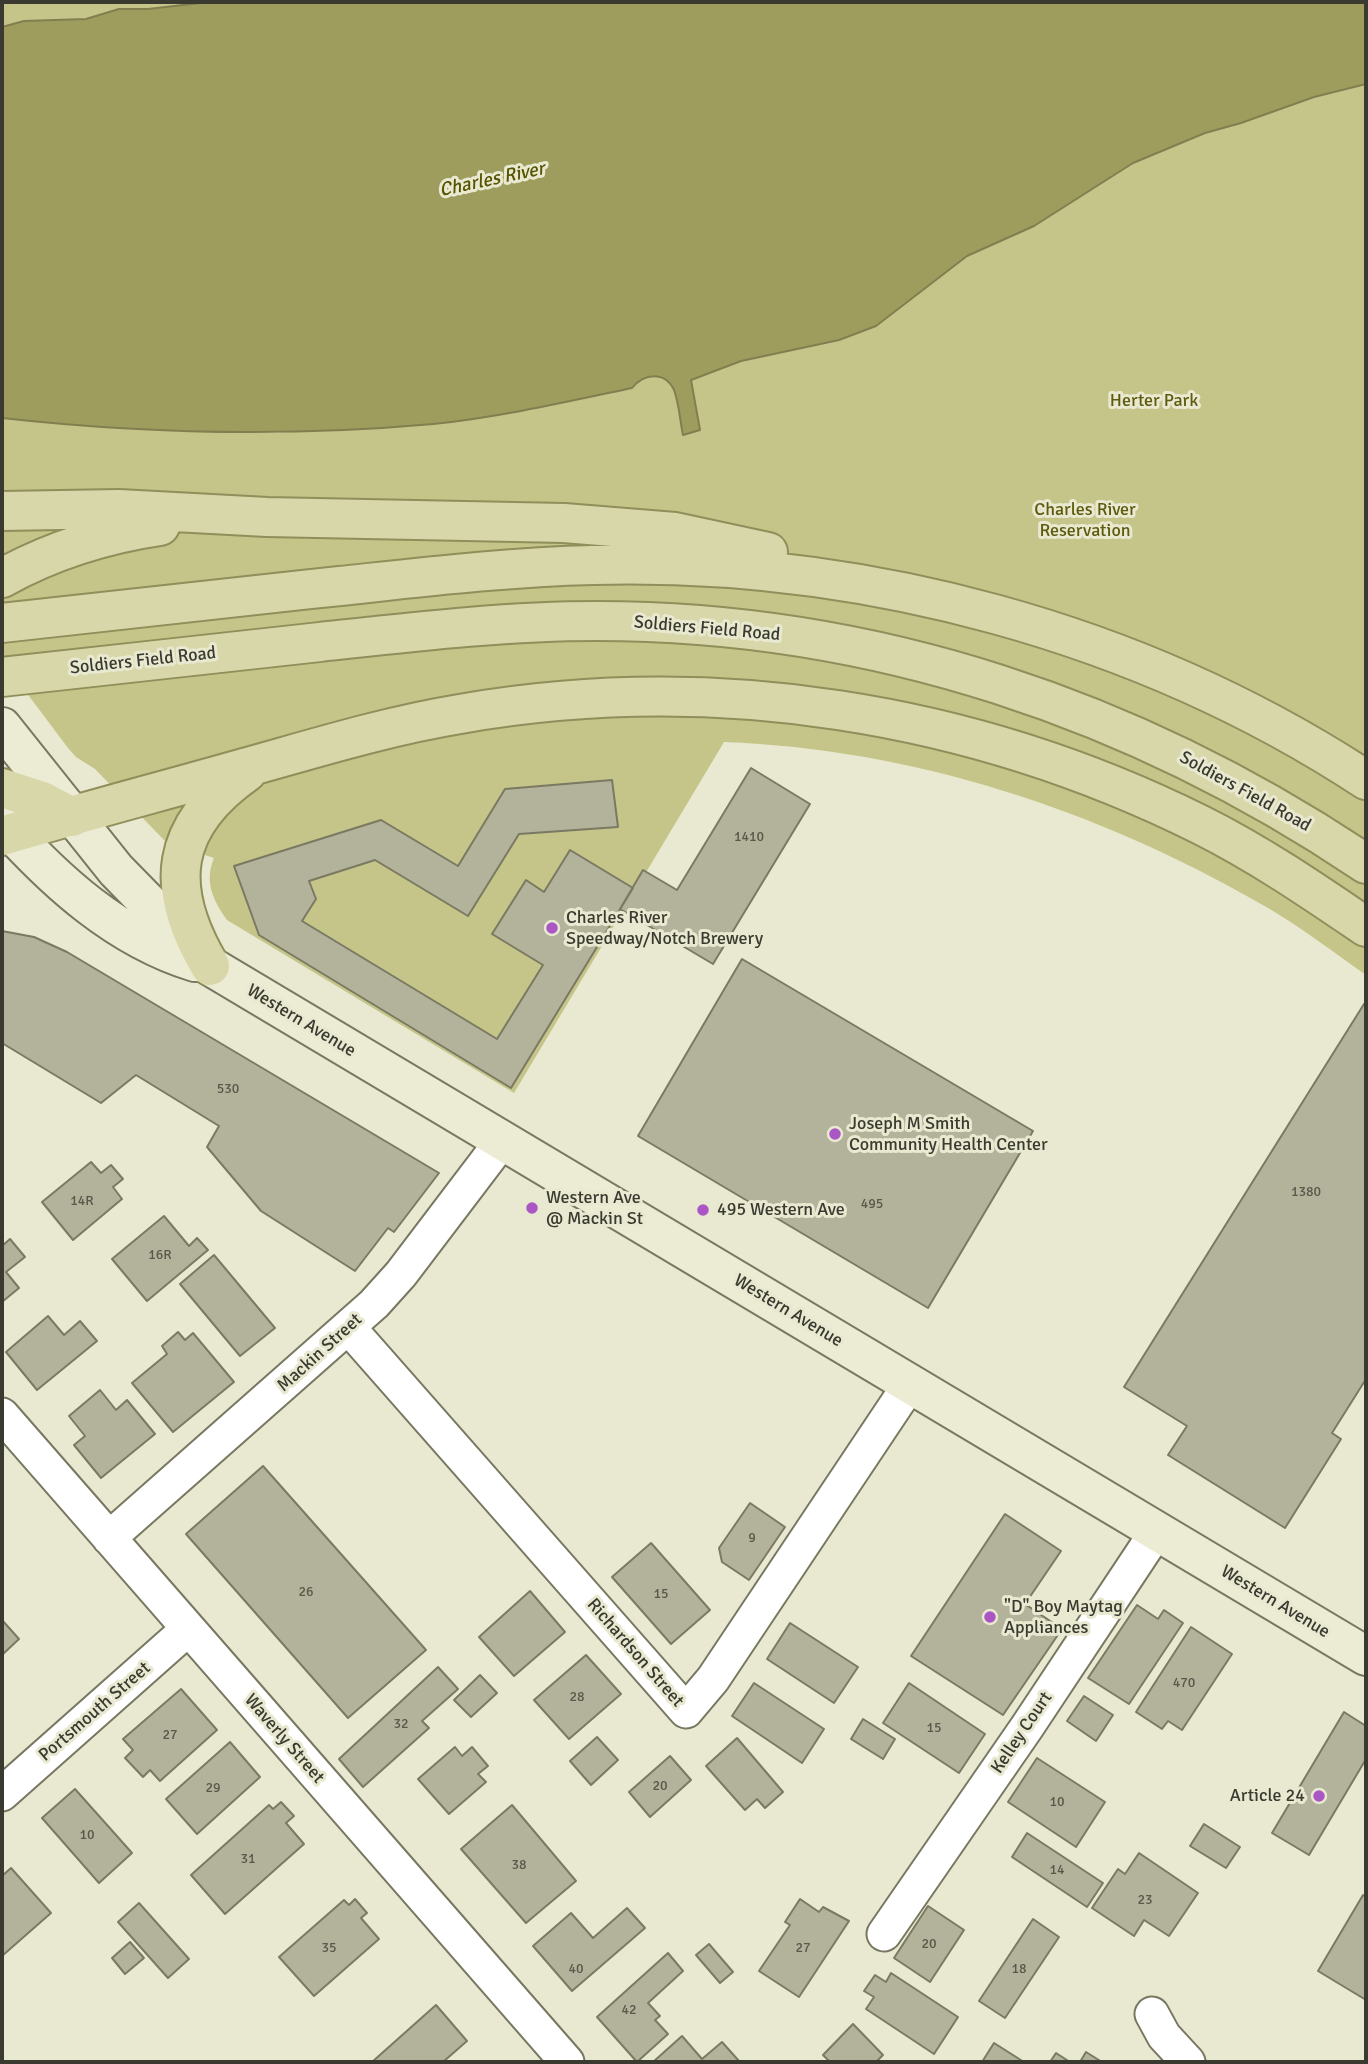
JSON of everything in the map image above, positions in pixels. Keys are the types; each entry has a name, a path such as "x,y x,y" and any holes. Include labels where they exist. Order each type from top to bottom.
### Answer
{"main road":[{"path":"2,510 119,509 267,517 528,521 636,527 737,544 799,561 863,584"},
{"path":"2,578 45,558 107,536 176,523 267,517"},
{"path":"2,623 530,567 706,566 763,570 863,584 992,614 1116,654 1241,708 1366,780"},
{"name":"Soldiers Field Road","path":"2,677 422,631 532,622 634,622 765,632 894,655 1021,691 1084,714 1168,750 1251,792 1366,864"},
{"path":"5,831 72,817 398,726 483,710 573,700 651,696 731,698 852,712 976,738 1048,761 1131,793 1235,843 1366,927"},
{"name":"Western Avenue","path":"2,727 72,817 152,909 210,966"},
{"path":"210,966 196,942 183,906 180,878 182,856 195,825 210,805 229,786 258,764"},
{"path":"2,788 42,801 72,817"},
{"name":"Western Avenue","path":"5,831 100,913 162,949 210,966 1366,1656"}],"street":[{"name":"Mackin Street","path":"109,1538 349,1328 401,1275 502,1140"},
{"name":"Richardson Street","path":"349,1328 686,1711 713,1679 910,1384"},
{"name":"Waverly Street","path":"2,1415 567,2062"},
{"name":"Kelley Court","path":"884,1934 1027,1727 1157,1531"},
{"name":"Portsmouth Street","path":"2,1794 188,1629"},
{"path":"1152,2014 1164,2036 1188,2062"}],"green space":[{"path":"2,2 209,2 148,9 119,9 87,19 24,21 2,27"},
{"name":"Charles River Reservation","path":"1366,84 1366,975 1302,929 1199,870 1069,813 1002,790 865,757 795,747 724,742 514,1093 227,920 210,883 214,858 166,842 95,769 76,757 2,660 2,418 126,429 278,433 532,409 632,388 642,379 653,376 664,379 673,390 683,435 700,430 691,380 741,361 839,340 876,326 967,256 1034,226 1133,163 1205,133 1314,97"}],"water":[{"name":"Charles River","path":"209,2 1366,2 1366,84 1314,97 1205,133 1133,163 1034,226 967,256 876,326 839,340 741,361 691,380 700,430 683,435 674,390 665,380 654,376 642,379 632,388 533,409 458,421 379,428 218,432 110,428 2,418 2,27 24,21 86,19 119,9 148,9"}],"building":[{"path":"751,768 810,804 713,964 620,909 643,870 677,890"},
{"name":"Charles River Speedway/Notch Brewery","path":"612,780 618,827 519,834 468,916 375,860 309,881 316,899 302,921 497,1039 543,965 492,934 526,880 544,892 570,850 633,888 511,1088 259,935 234,866 381,820 458,866 505,789"},
{"path":"2,931 34,937 67,952 439,1173 394,1232 388,1228 355,1271 261,1211 207,1147 219,1126 136,1075 101,1103 2,1043"},
{"name":"Joseph M Smith Community Health Center","path":"742,959 1033,1131 928,1308 638,1136"},
{"path":"1364,1004 1366,1379 1332,1433 1341,1439 1285,1528 1168,1455 1187,1426 1124,1387"},
{"path":"91,1162 101,1173 111,1165 123,1179 113,1187 122,1199 73,1240 42,1202"},
{"path":"164,1216 189,1246 197,1238 208,1250 147,1301 112,1259"},
{"path":"10,1239 25,1257 6,1272 19,1288 2,1302 2,1246"},
{"path":"214,1255 275,1328 240,1356 180,1284"},
{"path":"48,1316 64,1335 80,1321 97,1341 37,1390 6,1352"},
{"path":"178,1332 185,1340 193,1333 234,1382 173,1432 132,1383 167,1354 162,1346"},
{"path":"100,1390 116,1410 127,1400 155,1434 101,1478 74,1445 85,1436 69,1416"},
{"path":"263,1466 426,1650 348,1718 186,1534"},
{"path":"750,1503 785,1527 749,1580 722,1562 719,1548"},
{"name":"\"D\" Boy Maytag Appliances","path":"1005,1514 1061,1551 1025,1604 1062,1629 1003,1715 911,1656"},
{"path":"651,1543 710,1610 671,1644 612,1577"},
{"path":"530,1591 565,1632 514,1676 479,1637"},
{"path":"1137,1605 1158,1619 1164,1610 1183,1623 1129,1704 1088,1678"},
{"path":"2,1620 19,1639 2,1655"},
{"path":"790,1623 858,1667 834,1703 767,1659"},
{"path":"1191,1627 1232,1654 1182,1730 1168,1721 1162,1729 1136,1712"},
{"path":"586,1655 621,1694 569,1739 534,1700"},
{"path":"438,1667 458,1689 422,1721 429,1728 363,1787 339,1759"},
{"path":"480,1675 497,1693 471,1717 454,1700"},
{"path":"754,1683 824,1729 802,1763 732,1716"},
{"path":"909,1683 985,1734 959,1773 883,1723"},
{"path":"181,1689 217,1730 160,1781 150,1770 143,1777 125,1758 133,1750 123,1739"},
{"path":"1084,1696 1113,1715 1096,1741 1067,1721"},
{"name":"Article 24","path":"1344,1712 1366,1726 1366,1759 1309,1855 1272,1833"},
{"path":"863,1719 895,1739 883,1759 851,1739"},
{"path":"597,1737 618,1760 591,1785 570,1761"},
{"path":"737,1738 783,1792 765,1808 757,1799 745,1810 706,1766"},
{"path":"230,1742 260,1777 197,1834 166,1799"},
{"path":"455,1747 462,1756 472,1747 488,1766 478,1774 486,1782 449,1814 418,1779"},
{"path":"670,1756 691,1780 650,1817 629,1792"},
{"path":"1037,1758 1105,1802 1076,1847 1008,1802"},
{"path":"75,1789 132,1853 99,1883 42,1818"},
{"path":"281,1802 294,1816 286,1823 304,1844 225,1914 191,1875 269,1805 273,1809"},
{"path":"512,1805 576,1881 526,1923 461,1849"},
{"path":"1204,1824 1240,1847 1226,1868 1190,1846"},
{"path":"1027,1833 1103,1883 1087,1907 1012,1857"},
{"path":"1139,1853 1198,1893 1169,1936 1144,1920 1134,1936 1092,1908 1118,1869 1125,1874"},
{"path":"11,1868 51,1913 2,1956 2,1876"},
{"path":"1363,1895 1366,1897 1366,2000 1318,1971"},
{"path":"355,1899 367,1913 361,1918 379,1939 314,1996 279,1957 344,1900 349,1905"},
{"path":"800,1899 819,1912 823,1907 849,1921 799,1997 759,1971 790,1925 785,1922"},
{"path":"139,1903 189,1959 168,1978 118,1922"},
{"path":"928,1906 964,1930 930,1982 894,1958"},
{"path":"627,1908 645,1928 572,1991 533,1946 571,1913 593,1938"},
{"path":"1033,1919 1059,1937 1005,2018 979,2001"},
{"path":"130,1942 144,1958 125,1974 112,1958"},
{"path":"709,1944 733,1972 720,1983 696,1955"},
{"path":"668,1953 683,1971 648,2003 660,2016 655,2020 668,2034 637,2062 597,2017"},
{"path":"891,1973 958,2017 934,2054 866,2009 874,1997 864,1991 875,1975 886,1982"},
{"path":"436,2005 467,2041 443,2062 372,2062"},
{"path":"853,2024 883,2055 876,2062 830,2062 823,2055"},
{"path":"682,2036 702,2059 722,2042 739,2061 653,2062"},
{"path":"994,2043 1024,2062 982,2062"},
{"path":"1086,2052 1102,2062 1080,2062"},
{"path":"1056,2053 1070,2062 1050,2062"}],"place":[{"name":"Charles River Speedway/Notch Brewery","path":"552,928"},
{"name":"Joseph M Smith Community Health Center","path":"835,1134"},
{"name":"Western Ave @ Mackin St","path":"532,1208"},
{"name":"495 Western Ave","path":"703,1210"},
{"name":"\"D\" Boy Maytag Appliances","path":"990,1617"},
{"name":"Article 24","path":"1319,1796"}],"park label":[{"name":"Herter Park","path":"1154,401"}]}
